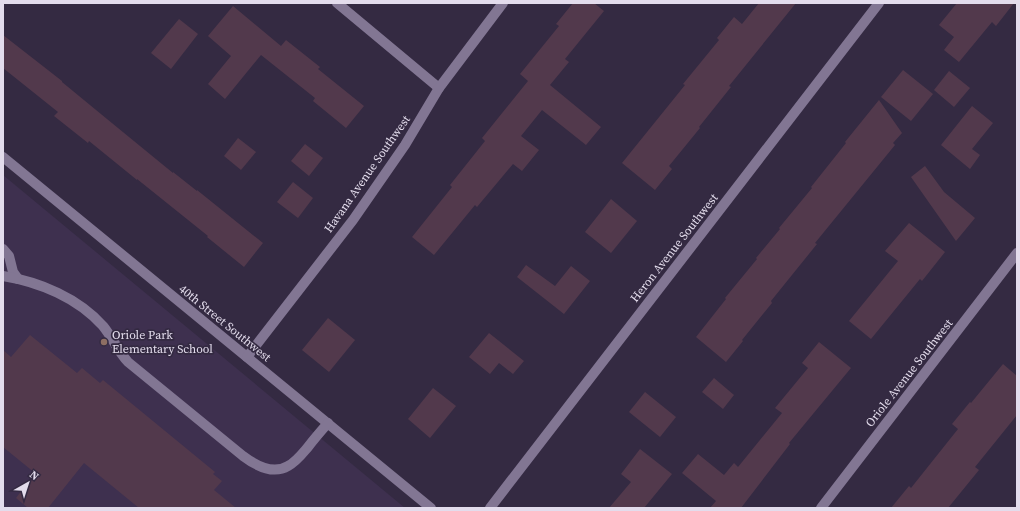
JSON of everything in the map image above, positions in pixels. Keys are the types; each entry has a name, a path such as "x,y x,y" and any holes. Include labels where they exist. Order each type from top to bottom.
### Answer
{"street":[{"path":"337,3 439,88"},
{"name":"Havana Avenue Southwest","path":"247,357 353,220 405,145 439,88 503,3"},
{"name":"Heron Avenue Southwest","path":"490,508 879,3"},
{"name":"40th Street Southwest","path":"3,157 431,508"},
{"path":"3,250 11,261 13,272 18,279"},
{"name":"Oriole Avenue Southwest","path":"821,508 1017,254"},
{"path":"3,276 43,286 69,299 87,311 105,328 119,351 128,362 243,456 258,465 275,469 282,469 288,466 300,456 328,423"}],"shaded area":[{"name":"Oriole Park Elementary School","path":"3,175 405,508 3,508"}],"building":[{"path":"573,3 594,3 604,11 565,59 569,62 550,85 601,127 586,145 542,110 521,136 539,150 522,171 513,164 477,207 475,205 434,255 412,237 452,187 450,185 485,141 482,138 528,81 520,74 559,26 556,24"},
{"path":"759,3 796,3 729,86 731,87 669,166 672,169 655,190 622,163 685,85 683,84 719,40 717,38 734,17 742,24"},
{"path":"957,3 1014,3 996,26 992,22 959,62 944,50 954,37 939,25"},
{"path":"233,6 281,46 286,40 320,67 318,69 364,106 346,128 313,101 315,98 261,55 225,99 208,84 231,56 208,36"},
{"path":"179,19 198,34 171,69 151,53"},
{"path":"3,35 62,81 173,173 197,190 263,243 244,267 137,179 89,141 88,143 54,116 58,112 3,68"},
{"path":"903,70 933,94 911,121 881,97"},
{"path":"949,71 970,88 954,107 934,90"},
{"path":"879,100 902,133 893,143 895,145 815,243 817,244 771,301 772,303 726,362 696,337 780,229 779,228 812,188 811,187 846,143 845,142"},
{"path":"972,106 993,123 972,149 980,155 970,169 941,145"},
{"path":"238,138 256,152 241,170 224,156"},
{"path":"305,144 323,158 309,176 291,161"},
{"path":"925,166 944,192 975,218 956,241 911,177"},
{"path":"293,182 313,198 298,218 277,202"},
{"path":"611,199 637,221 611,253 585,232"},
{"path":"909,223 945,252 922,281 920,279 871,339 849,321 898,261 885,251"},
{"path":"526,265 555,286 571,266 590,281 564,314 517,277"},
{"path":"328,318 355,340 329,372 302,350"},
{"path":"489,333 524,361 513,374 499,363 490,374 469,357"},
{"path":"30,335 77,373 82,368 100,383 103,380 215,472 213,474 222,481 214,490 236,508 139,508 84,463 48,508 28,508 16,498 35,473 3,447 3,350 11,357"},
{"path":"819,342 851,368 789,443 790,444 741,508 710,508 716,501 682,473 698,454 724,475 734,463 738,467 782,413 775,408 808,368 802,363"},
{"path":"1003,364 1017,376 1017,415 975,467 979,470 948,508 891,508 909,486 911,488 958,429 952,424"},
{"path":"714,378 734,395 723,409 702,392"},
{"path":"433,388 456,406 430,438 408,419"},
{"path":"645,392 676,417 660,437 629,412"},
{"path":"640,449 672,474 644,508 609,508 631,482 621,474"}],"place":[{"name":"Oriole Park Elementary School","path":"104,342"}]}
